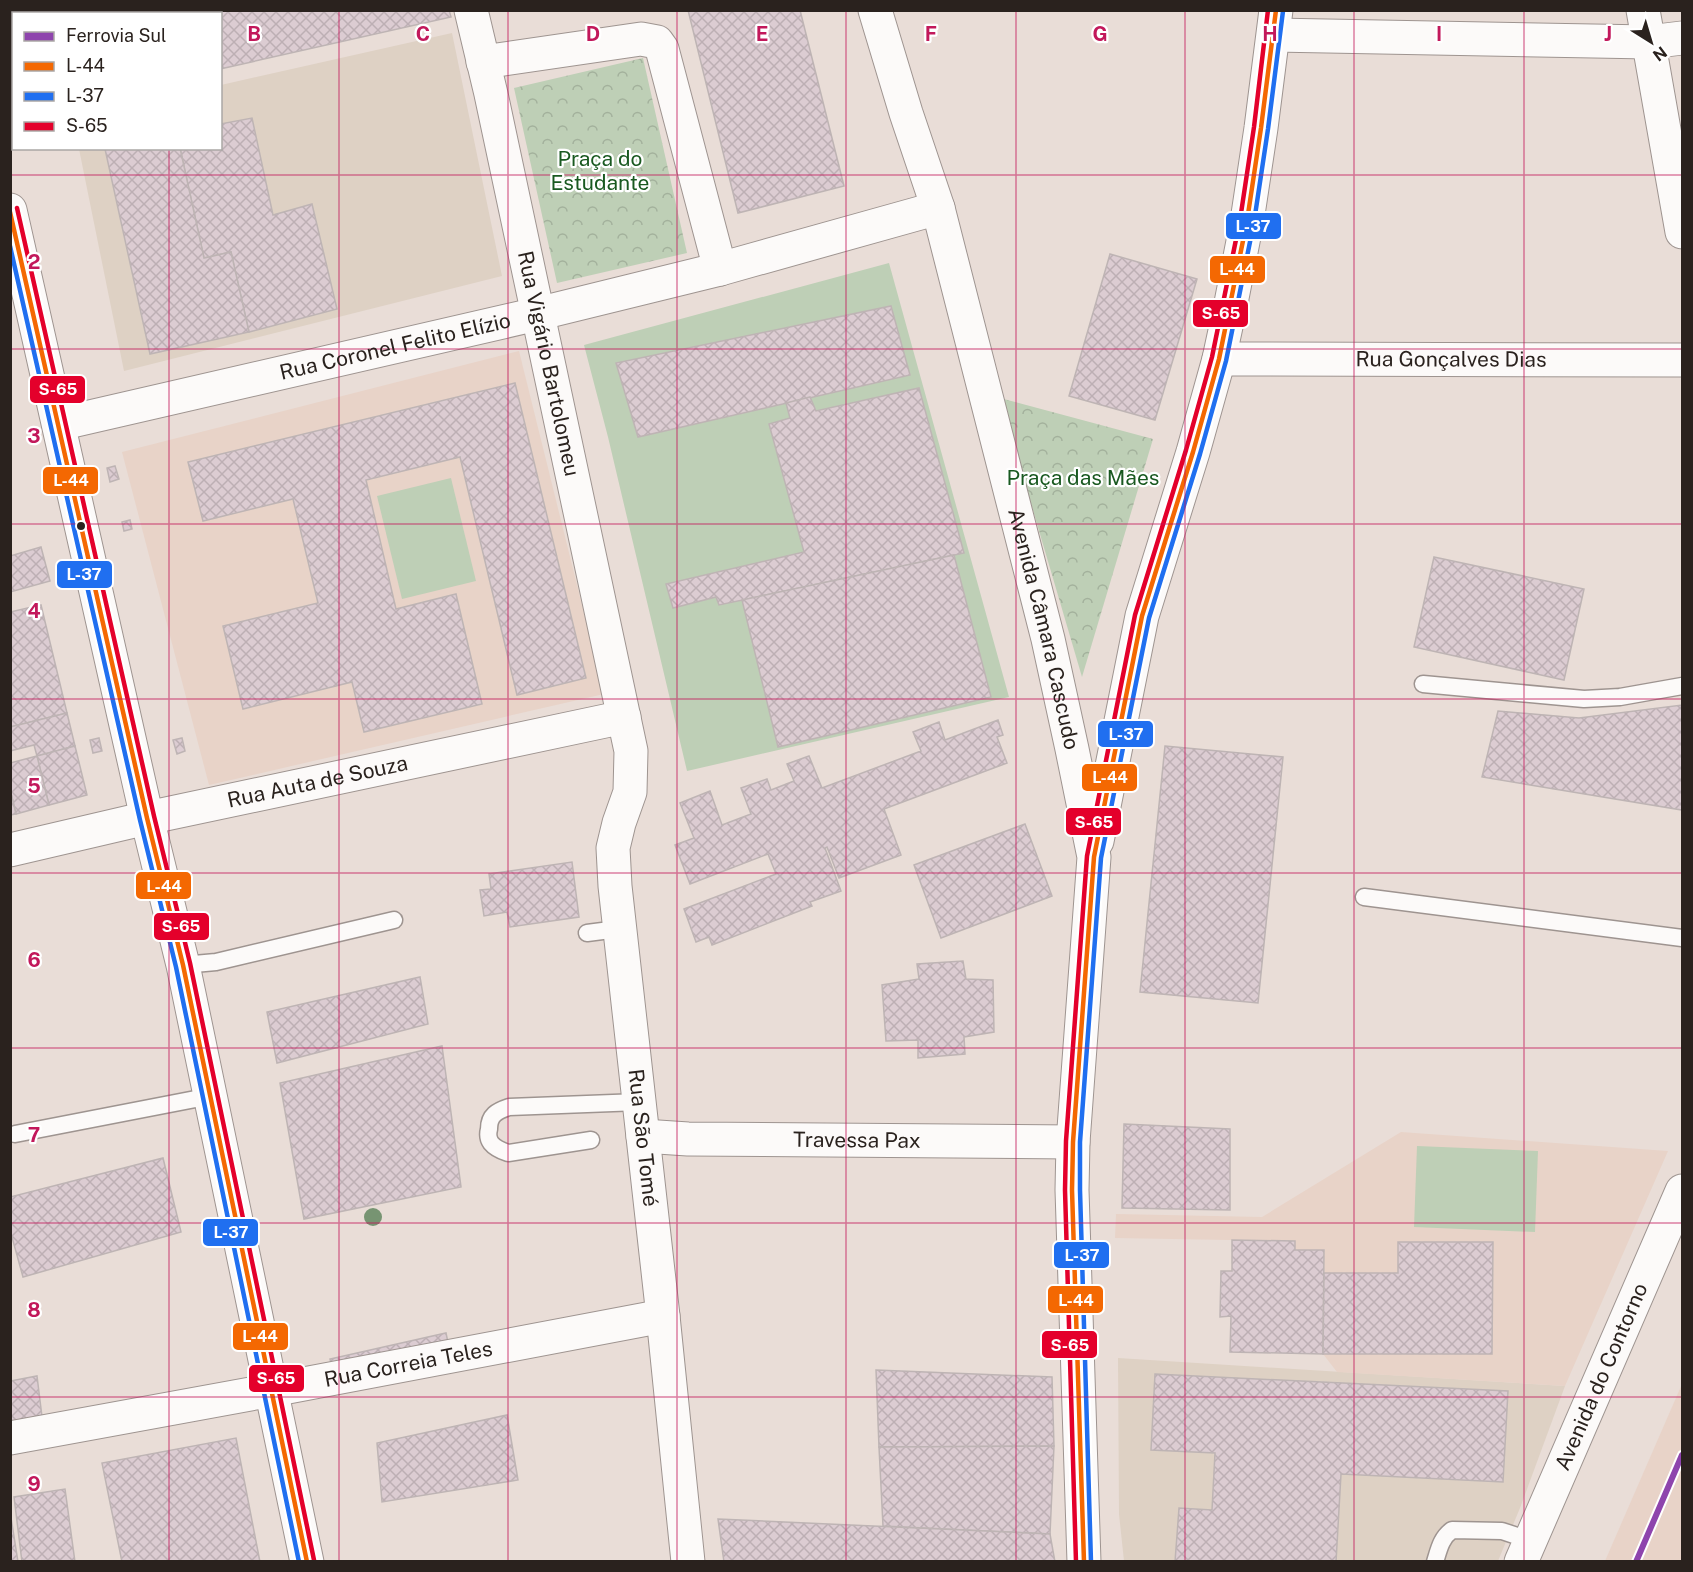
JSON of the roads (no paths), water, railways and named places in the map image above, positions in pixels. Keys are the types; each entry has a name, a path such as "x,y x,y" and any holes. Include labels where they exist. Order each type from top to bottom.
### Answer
{"street":[{"name":"Rua Vigário Bartolomeu","path":"471,10 624,717"},
{"name":"Avenida Câmara Cascudo","path":"874,10 938,208 1048,639 1094,857 1073,1142 1072,1221 1084,1562"},
{"path":"1643,10 1683,232"},
{"path":"1094,857 1142,616 1219,359 1247,220 1275,23 1649,42 1683,38"},
{"path":"483,62 641,39 657,42 662,49 720,269"},
{"name":"Rua Coronel Felito Elízio","path":"59,424 537,314 720,269 938,208"},
{"path":"10,210 147,818 183,965 307,1562"},
{"name":"Rua Gonçalves Dias","path":"1219,359 1683,360"},
{"name":"Rua Auta de Souza","path":"10,850 147,818 624,717"},
{"name":"Rua São Tomé","path":"624,717 631,751 630,792 613,848 618,929 663,1316 688,1562"},
{"name":"Travessa Pax","path":"643,1136 688,1139 1073,1142"},
{"name":"Avenida do Contorno","path":"1525,1551 1683,1191"},
{"name":"Rua Correia Teles","path":"10,1438 663,1316"}],"lane":[{"path":"1423,684 1584,699 1620,697 1683,686"},
{"path":"1364,897 1683,938"},
{"path":"183,965 216,962 394,920"},
{"path":"587,933 618,929"},
{"path":"15,1134 211,1096"},
{"path":"591,1140 508,1153 491,1143 488,1136 489,1122 493,1114 509,1107 639,1102"},
{"path":"1435,1562 1441,1542 1452,1530 1502,1531 1525,1551"}],"rail line":[{"name":"Sul","path":"1636,1562 1682,1455"}],"park label":[{"name":"Praça do Estudante","path":"600,171"},
{"name":"Praça das Mães","path":"1083,478"}]}
